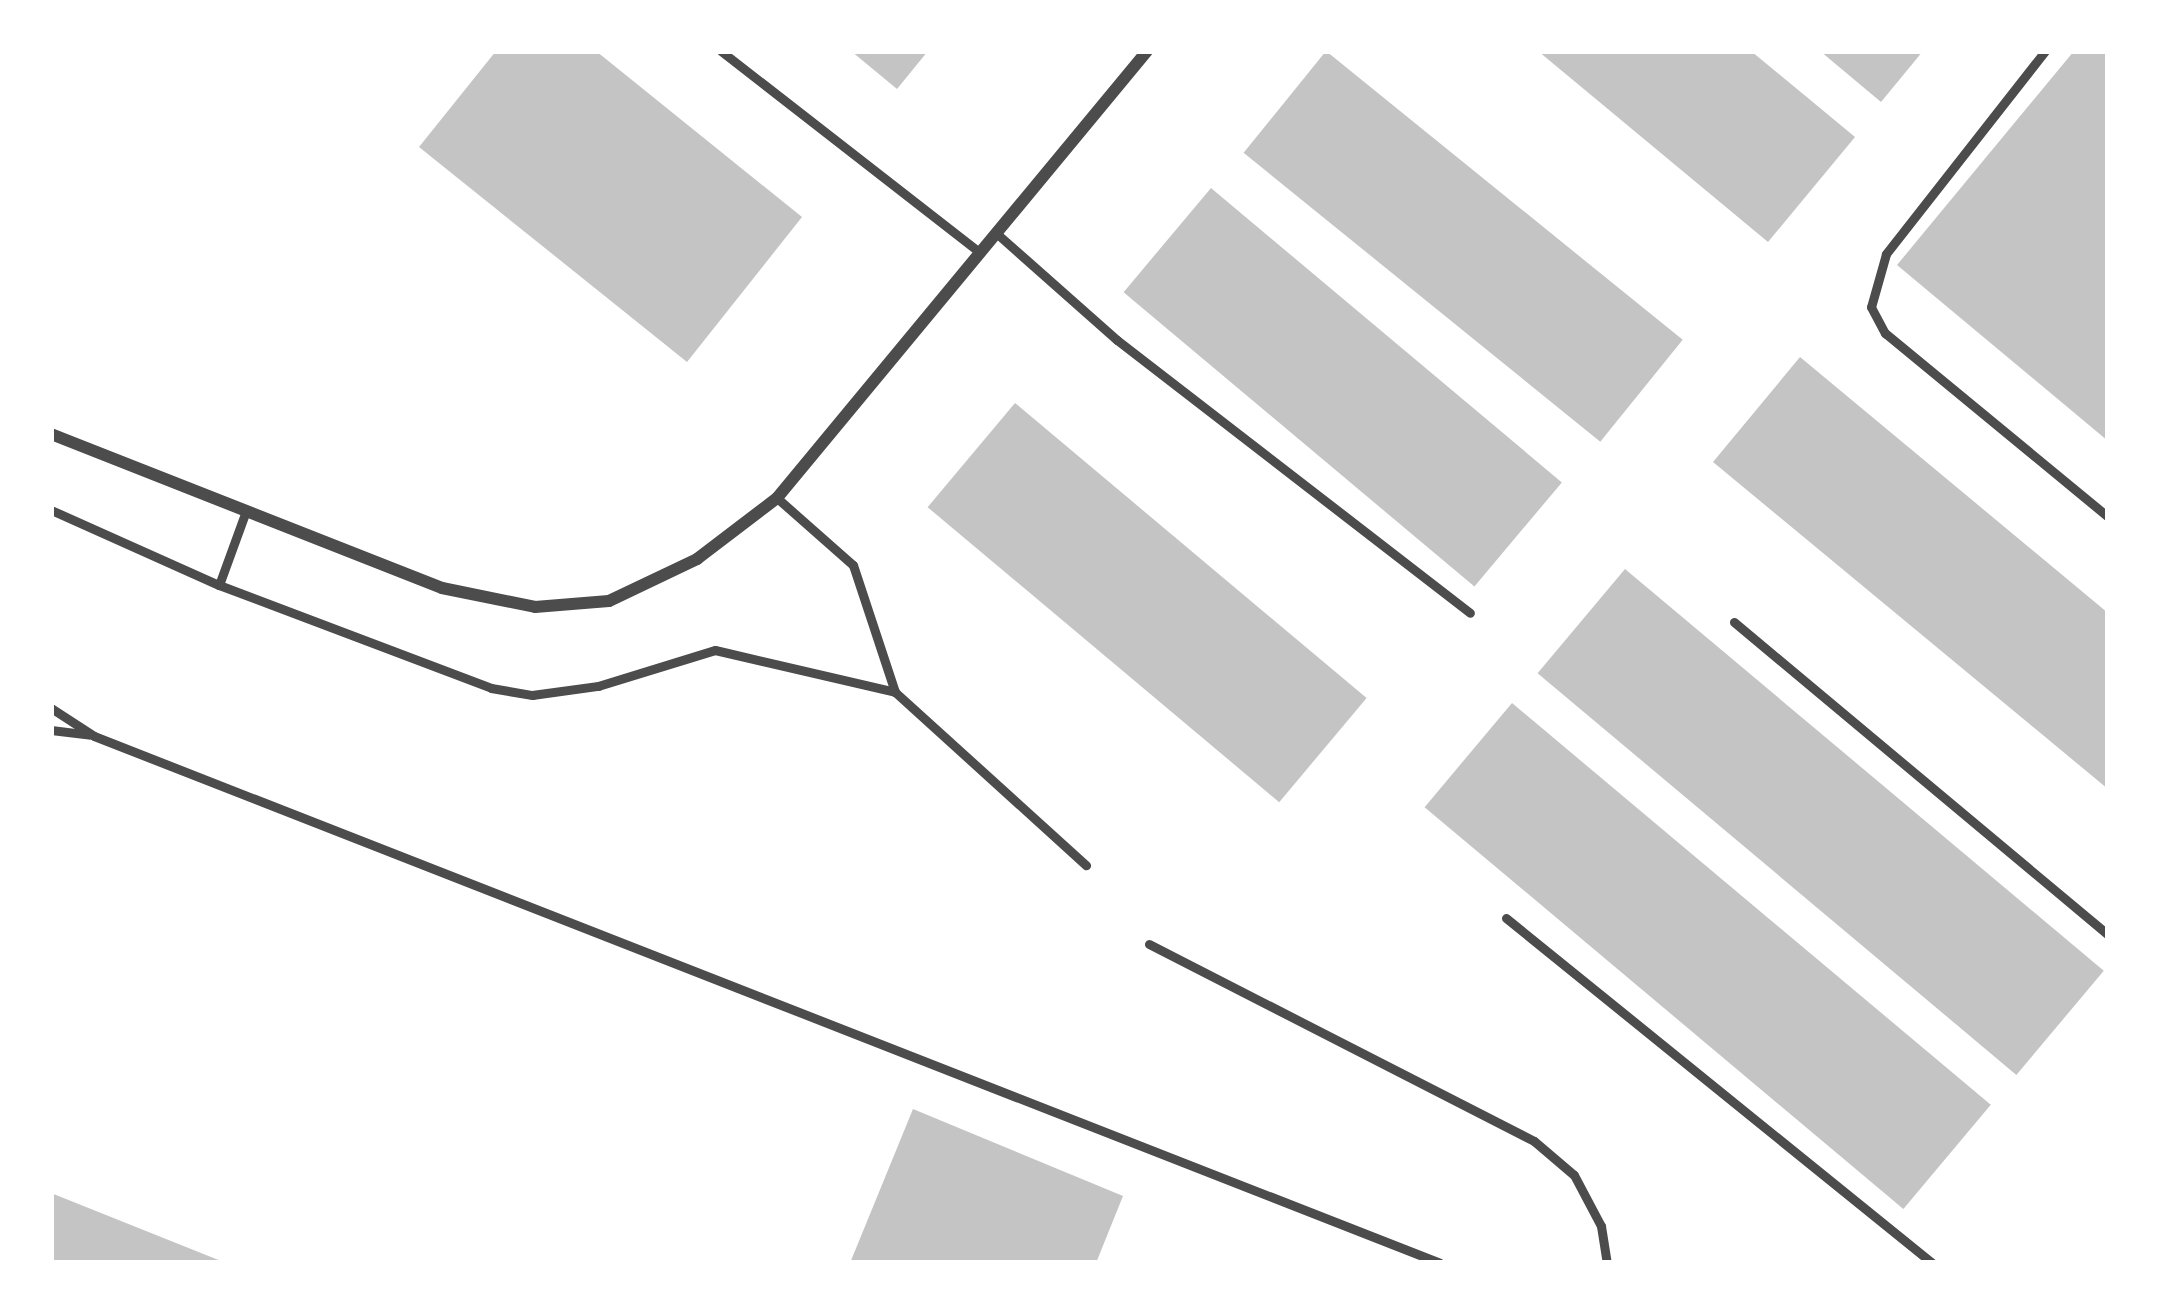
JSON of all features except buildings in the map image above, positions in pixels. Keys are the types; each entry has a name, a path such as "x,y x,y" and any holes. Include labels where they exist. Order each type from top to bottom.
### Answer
{"street":[{"path":"51,434 442,589 535,607 608,601 642,588 733,536 777,498 1147,51"}],"lane":[{"path":"721,51 978,250"},
{"path":"2045,51 1886,254 1870,307 1885,333 2108,517"},
{"path":"995,232 1117,340 1470,613"},
{"path":"777,498 854,565 895,692"},
{"path":"51,511 219,585 491,688 532,695 598,686 715,650 895,692 1086,865"},
{"path":"219,585 246,511"},
{"path":"1734,622 2108,934"},
{"path":"51,708 94,736 1440,1263"},
{"path":"51,730 94,736"},
{"path":"1506,918 1932,1263"},
{"path":"1149,944 1534,1141 1574,1175 1601,1226 1607,1263"}]}
